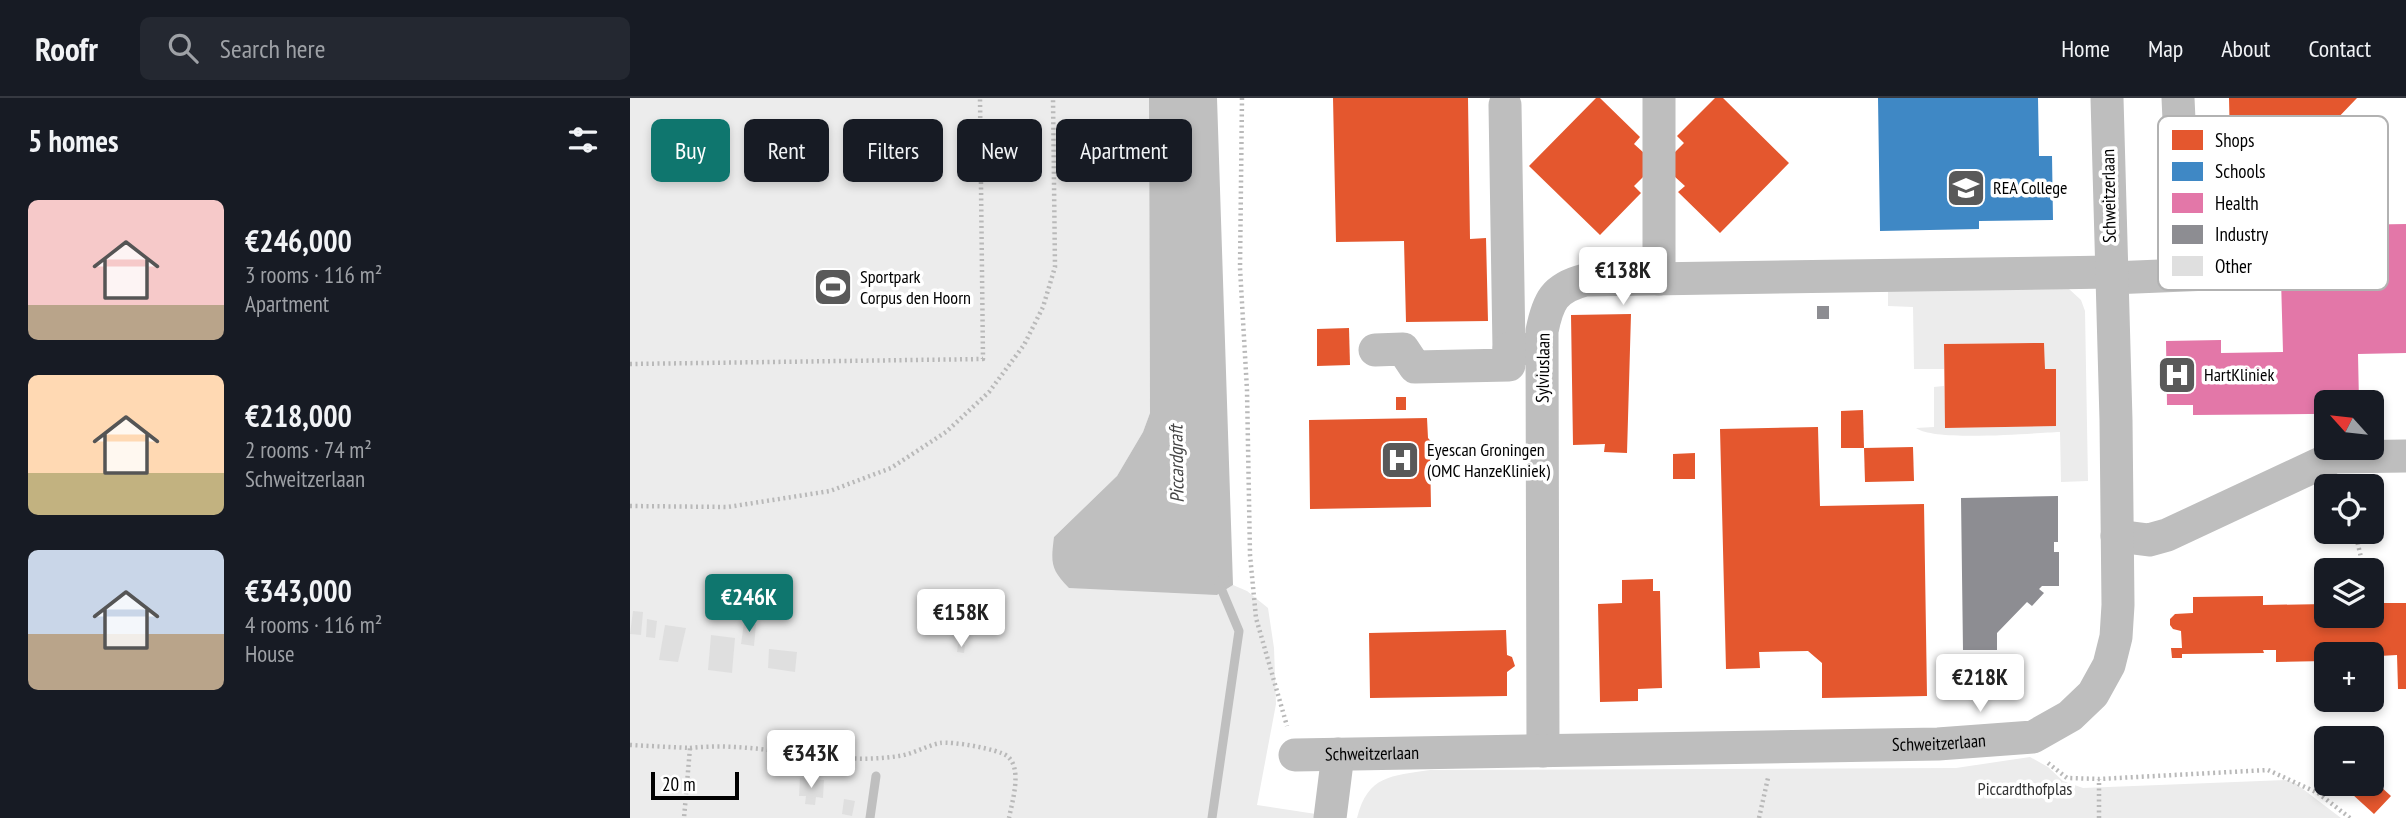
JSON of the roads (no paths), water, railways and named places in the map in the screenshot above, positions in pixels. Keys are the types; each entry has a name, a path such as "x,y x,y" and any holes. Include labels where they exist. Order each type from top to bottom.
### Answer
{"street":[{"path":"1659,98 1659,279"},
{"name":"Schweitzerlaan","path":"1295,755 1938,744 2033,737 2070,716 2093,694 2109,665 2117,626 2116,419 2107,98"},
{"path":"2178,98 2179,116"},
{"path":"1375,350 1402,349 1415,367 1509,365 1505,105"},
{"name":"Sylviuslaan","path":"1542,751 1542,331 1550,301 1571,284 1585,280 2158,274"},
{"path":"1509,349 1542,349"},
{"path":"2117,536 2149,540 2167,535 2334,457 2406,456"},
{"path":"1330,818 1338,754"}],"water":[{"path":"1149,98 1217,98 1233,585 1217,595 1069,588 1058,576 1052,559 1054,537 1117,476 1143,432 1150,413 1149,182 1192,182 1192,119 1149,119"}],"waterway":[{"name":"Piccardgraft","path":"1212,818 1239,631 1218,581"},
{"path":"870,818 876,776"}],"place":[{"name":"REA College","path":"1966,188"},
{"name":"Sportpark Corpus den Hoorn","path":"833,287"},
{"name":"HartKliniek","path":"2177,375"},
{"name":"Eyescan Groningen (OMC HanzeKliniek)","path":"1400,460"}],"park label":[{"name":"Piccardthofplas","path":"2025,789"}]}
